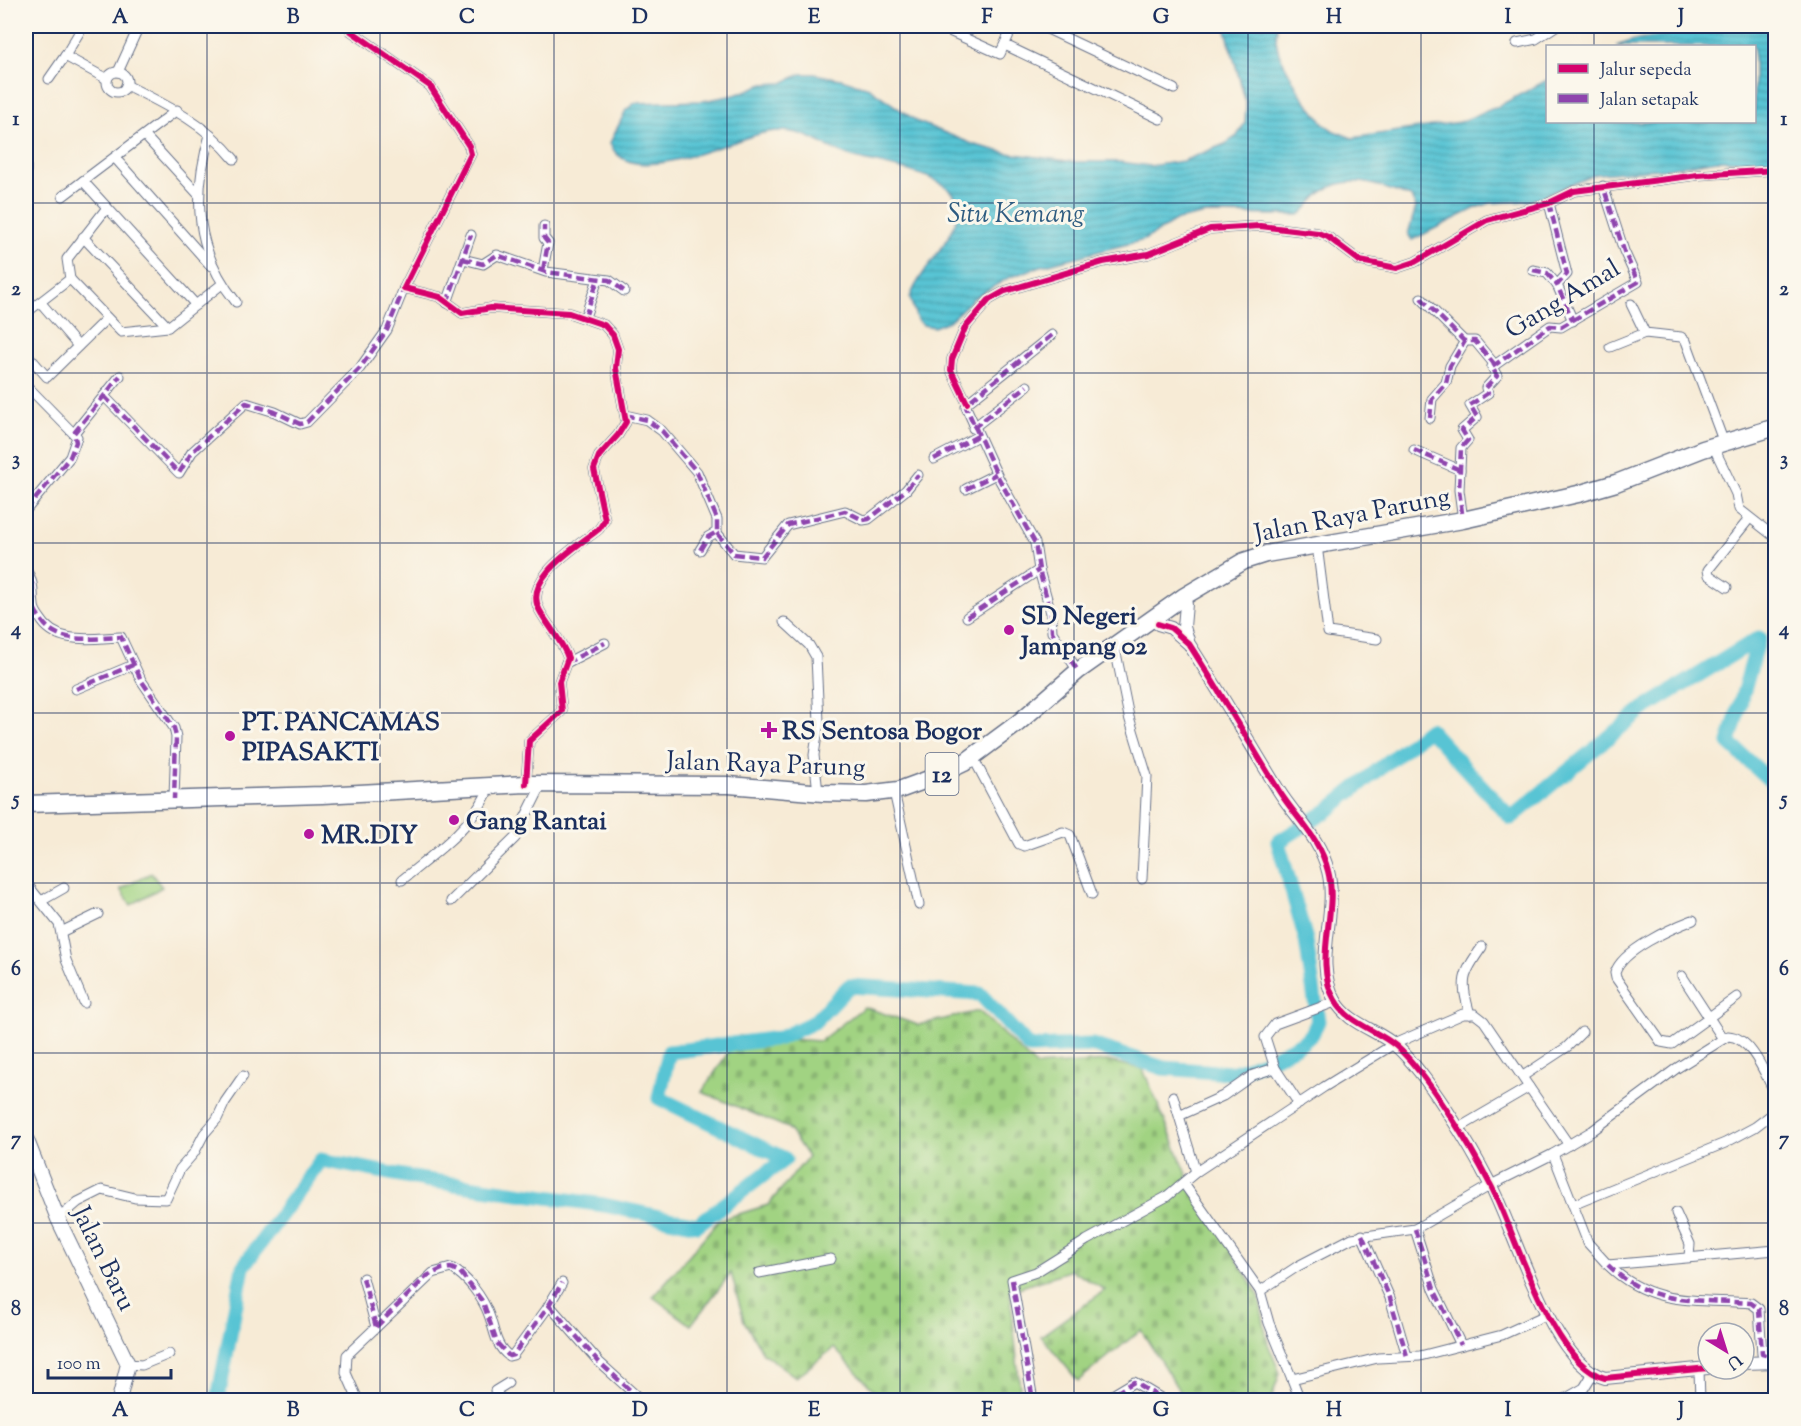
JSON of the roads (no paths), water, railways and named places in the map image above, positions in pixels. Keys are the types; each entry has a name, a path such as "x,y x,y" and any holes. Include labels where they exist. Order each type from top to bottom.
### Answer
{"highway":[{"name":"Jalan Raya Parung","path":"762,791 866,794 899,790 937,776 989,746 1078,671 1183,597 1244,561 1266,554 1463,520 1616,483 1776,427"},
{"name":"Jalan Raya Parung","path":"26,804 532,787 729,785 762,791 866,801 895,796 940,782 976,763 1116,653 1244,567 1267,560 1425,534 1573,501 1621,488 1720,447 1776,434"},
{"name":"Jalan Raya Parung","path":"26,814 322,805 486,795 532,787"}],"main road":[{"name":"Jalan Baru","path":"26,1138 58,1219 128,1364"},
{"path":"119,1401 128,1364"}],"street":[{"path":"49,79 83,26"},
{"path":"118,72 139,26"},
{"path":"104,396 179,473 192,452 247,402 300,424 307,422 360,368 387,330 404,288 471,154 469,146 430,87 408,70 384,56 351,31 349,26"},
{"path":"938,26 1000,54 1012,26"},
{"path":"1041,26 1174,89"},
{"path":"1516,43 1536,39 1556,26"},
{"path":"1005,45 1160,119"},
{"path":"65,56 107,79"},
{"path":"118,72 126,78 126,85 121,91 114,91 108,87 107,79 111,73 118,72"},
{"path":"126,85 177,110 217,138 234,159"},
{"path":"63,196 177,110"},
{"path":"210,135 200,169 198,194 212,267"},
{"path":"145,136 198,194"},
{"path":"115,159 212,267 236,302"},
{"path":"26,162 26,171"},
{"path":"1078,671 1052,632 1051,614 1039,570 1035,543 975,432 966,407 967,403 951,370 952,359 965,328 989,300 1005,291 1103,262 1139,257 1222,226 1260,226 1318,233 1328,237 1360,261 1396,268 1414,262 1488,219 1549,203 1574,191 1603,186 1776,170"},
{"path":"83,181 196,306"},
{"name":"Gang Amal","path":"1463,520 1461,446 1468,440 1462,430 1477,417 1470,405 1488,393 1486,388 1497,376 1491,369 1550,326 1561,327 1573,321 1638,282 1624,251 1603,186"},
{"path":"1549,203 1567,274 1557,285"},
{"path":"106,208 67,259 70,279 122,332 168,327 222,284"},
{"path":"543,270 548,243 544,238 544,226"},
{"path":"447,303 471,235"},
{"path":"83,237 168,327"},
{"path":"463,259 483,264 497,255 546,272 609,280 624,291"},
{"path":"1533,270 1546,273 1557,285 1573,321"},
{"path":"26,313 70,279"},
{"path":"585,317 598,279"},
{"path":"404,288 440,297 462,313 491,308 569,313 604,325 613,335 618,350 616,369 625,415 624,428 599,456 594,469 605,520 603,525 547,573 535,592 536,605 566,653 566,663 559,682 562,711 529,741 532,787 515,838 451,901"},
{"path":"1421,298 1465,342"},
{"path":"41,303 78,346"},
{"path":"1631,304 1645,333"},
{"path":"40,386 107,318"},
{"path":"1610,347 1645,333 1681,337 1686,341 1739,509 1776,538"},
{"path":"967,403 1052,335"},
{"path":"1465,342 1475,341 1494,365"},
{"path":"1430,418 1432,399 1445,386 1450,366 1465,342"},
{"path":"26,353 47,377"},
{"path":"74,433 120,376"},
{"path":"26,385 74,433 76,442 70,457 26,510"},
{"path":"934,459 975,432 1027,386"},
{"path":"625,415 647,420 662,431 697,472 717,519 717,533 734,554 762,557 788,525 845,511 863,520 868,519 906,490 918,475"},
{"path":"1414,450 1460,470"},
{"path":"966,489 996,474"},
{"path":"1727,587 1709,575 1708,570 1749,519"},
{"path":"700,550 708,537 717,533"},
{"path":"1318,553 1328,632 1377,639"},
{"path":"26,570 35,589 33,607 43,623 55,634 75,639 121,637 133,665 174,728 176,737 174,799"},
{"path":"967,617 1039,570"},
{"path":"1186,604 1184,627 1189,644 1281,793 1313,834 1329,873 1331,898 1327,984 1329,1004"},
{"path":"784,622 809,645 816,657 819,722 814,755 818,793"},
{"path":"1158,624 1171,628 1189,644"},
{"path":"566,663 605,643"},
{"path":"1116,653 1129,717 1147,776 1142,879"},
{"path":"76,689 133,665"},
{"path":"976,763 1019,844 1024,846 1063,832 1070,834 1092,894"},
{"path":"402,880 450,840 480,807 486,795"},
{"path":"895,796 919,905"},
{"path":"26,883 58,924 66,960 84,1003"},
{"path":"41,901 64,888"},
{"path":"61,932 98,915"},
{"path":"1694,920 1649,941 1618,966 1615,973 1661,1042 1667,1045 1672,1044 1737,997"},
{"path":"1470,1014 1464,993 1463,977 1482,947"},
{"path":"1682,976 1723,1039"},
{"path":"1299,1104 1275,1067 1268,1052 1265,1037 1268,1030 1303,1012 1329,1004 1394,1044 1415,1067 1491,1185 1531,1284 1548,1314 1566,1344 1592,1375 1605,1378 1696,1370"},
{"path":"1033,1401 1012,1280 1047,1266 1087,1240 1166,1197 1196,1172 1394,1044 1463,1014 1475,1014 1484,1021 1569,1145"},
{"path":"1523,1076 1567,1047 1582,1032"},
{"path":"1260,1291 1307,1261 1362,1235 1414,1229 1491,1185 1553,1154 1723,1039 1735,1036 1746,1045 1776,1095"},
{"path":"1181,1115 1223,1096 1253,1075 1275,1067"},
{"path":"58,1219 78,1202 102,1190 141,1199 166,1199 180,1169 194,1153 243,1076"},
{"path":"1457,1129 1529,1086"},
{"path":"1173,1096 1181,1115 1196,1172"},
{"path":"1575,1204 1725,1143 1755,1127 1776,1111"},
{"path":"1553,1154 1575,1204 1588,1243 1627,1283 1673,1299 1702,1303 1751,1303 1759,1310 1762,1354 1776,1360"},
{"path":"1184,1184 1260,1291 1269,1323 1300,1401"},
{"path":"1676,1214 1690,1244 1689,1257"},
{"path":"1414,1229 1434,1289 1461,1345"},
{"path":"1362,1235 1390,1298 1407,1356"},
{"path":"1608,1265 1776,1250"},
{"path":"759,1273 831,1259"},
{"path":"358,1401 346,1373 345,1358 427,1276 442,1269 451,1268 460,1272 483,1302 497,1343 509,1356 513,1354 549,1305 562,1283"},
{"path":"363,1278 376,1327"},
{"path":"549,1305 599,1362 640,1401"},
{"path":"1292,1379 1378,1358 1407,1356 1502,1335 1548,1314"},
{"path":"128,1364 142,1365 169,1354"},
{"path":"1756,1362 1776,1360"},
{"path":"1563,1401 1584,1389 1592,1375"},
{"path":"1700,1401 1702,1381"},
{"path":"1104,1401 1134,1382 1164,1401"},
{"path":"502,1401 495,1391 508,1383"}],"water":[{"name":"Situ Kemang","path":"1225,26 1277,26 1276,40 1279,54 1300,93 1324,124 1352,138 1460,122 1499,106 1546,81 1546,123 1756,123 1756,45 1619,45 1638,39 1667,35 1682,26 1775,26 1775,162 1717,160 1663,169 1596,174 1531,201 1491,203 1478,207 1412,240 1408,234 1416,207 1411,197 1378,185 1345,183 1322,192 1299,215 1206,214 1177,220 1144,240 1041,266 1008,278 974,298 949,321 934,327 923,325 917,320 910,298 921,276 946,242 957,218 958,205 954,194 943,185 910,171 846,155 798,133 778,131 761,134 687,157 662,162 639,163 621,158 610,143 626,110 635,103 703,101 735,95 763,84 783,83 801,74 841,79 869,88 918,122 975,145 1007,153 1075,162 1119,162 1150,166 1183,161 1225,144 1237,136 1245,123 1246,103"}],"waterway":[{"path":"222,1400 219,1393 243,1267 321,1160 425,1180 604,1205 697,1225 785,1159 659,1098 669,1052 780,1038 814,1022 849,986 980,994 1029,1047 1092,1045 1163,1068 1231,1073 1267,1061 1302,1043 1312,1034 1318,1021 1306,940 1278,842 1327,811 1429,729 1511,818 1643,709 1759,638 1729,743 1776,786"}],"place":[{"name":"SD Negeri Jampang 02","path":"1009,630"},
{"name":"RS Sentosa Bogor","path":"769,730"},
{"name":"PT. PANCAMAS PIPASAKTI","path":"230,736"},
{"name":"Gang Rantai","path":"454,820"},
{"name":"MR.DIY","path":"309,834"}]}
